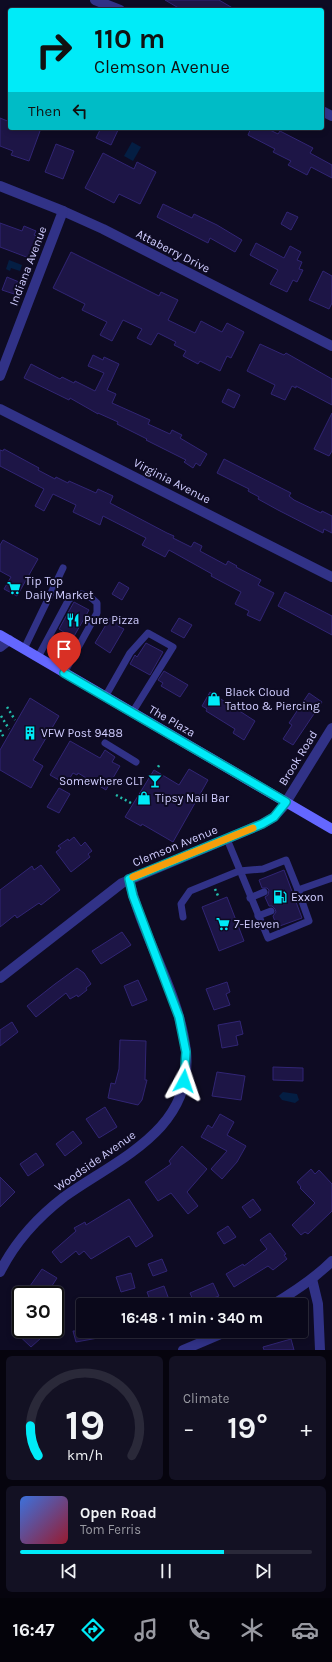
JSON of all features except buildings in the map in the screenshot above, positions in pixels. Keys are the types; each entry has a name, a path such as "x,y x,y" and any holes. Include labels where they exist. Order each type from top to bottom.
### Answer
{"main road":[{"name":"The Plaza","path":"4,637 332,829"}],"street":[{"path":"95,0 115,8"},
{"name":"Attaberry Drive","path":"0,186 63,211 332,346"},
{"name":"Indiana Avenue","path":"0,376 63,211"},
{"name":"Virginia Avenue","path":"0,409 332,577"},
{"path":"0,647 4,637"},
{"name":"Brook Road","path":"286,802 332,728"},
{"name":"Clemson Avenue","path":"0,978 129,879 262,824 274,817 286,802"},
{"name":"Woodside Avenue","path":"0,1272 14,1249 29,1229 65,1197 134,1152 164,1124 179,1096 186,1072 186,1052 183,1030 170,990 133,896 129,879"},
{"path":"283,1298 312,1279 332,1261"},
{"path":"312,1279 318,1304 320,1350"},
{"path":"183,1350 211,1338"}],"lane":[{"path":"24,649 63,568"},
{"path":"38,657 68,601 78,594 89,595 97,603 97,613 64,673"},
{"path":"105,697 130,653 148,633 173,647 132,713"},
{"path":"105,743 136,762"},
{"path":"183,917 181,904 190,891 239,871 263,869 286,860 291,880 298,890 299,900 309,921 268,938 250,898 239,871 227,839"},
{"path":"298,890 332,878"},
{"path":"250,898 264,892"},
{"path":"258,916 271,911"}],"path":[{"path":"7,707 15,720"},
{"path":"2,716 9,729"},
{"path":"0,730 4,738"},
{"path":"116,795 130,803"}],"water":[{"path":"132,142 141,147 133,161 124,156"},
{"path":"9,260 22,265 20,271 11,268 10,271 6,269"},
{"path":"283,1092 297,1094 299,1100 295,1103 282,1100 279,1096"}],"slow traffic":[{"path":"133,877 253,828"}],"place":[{"name":"Tip Top Daily Market","path":"14,588"},
{"name":"Pure Pizza","path":"73,620"},
{"name":"Black Cloud Tattoo & Piercing","path":"214,699"},
{"name":"VFW Post 9488","path":"30,733"},
{"name":"Somewhere CLT","path":"155,781"},
{"name":"Tipsy Nail Bar","path":"144,798"},
{"name":"Exxon","path":"280,897"},
{"name":"7-Eleven","path":"223,924"}],"route":[{"path":"64,673 286,802 274,817 262,824 129,879 133,896 170,990 183,1030 186,1052 186,1072 184,1081"}]}
